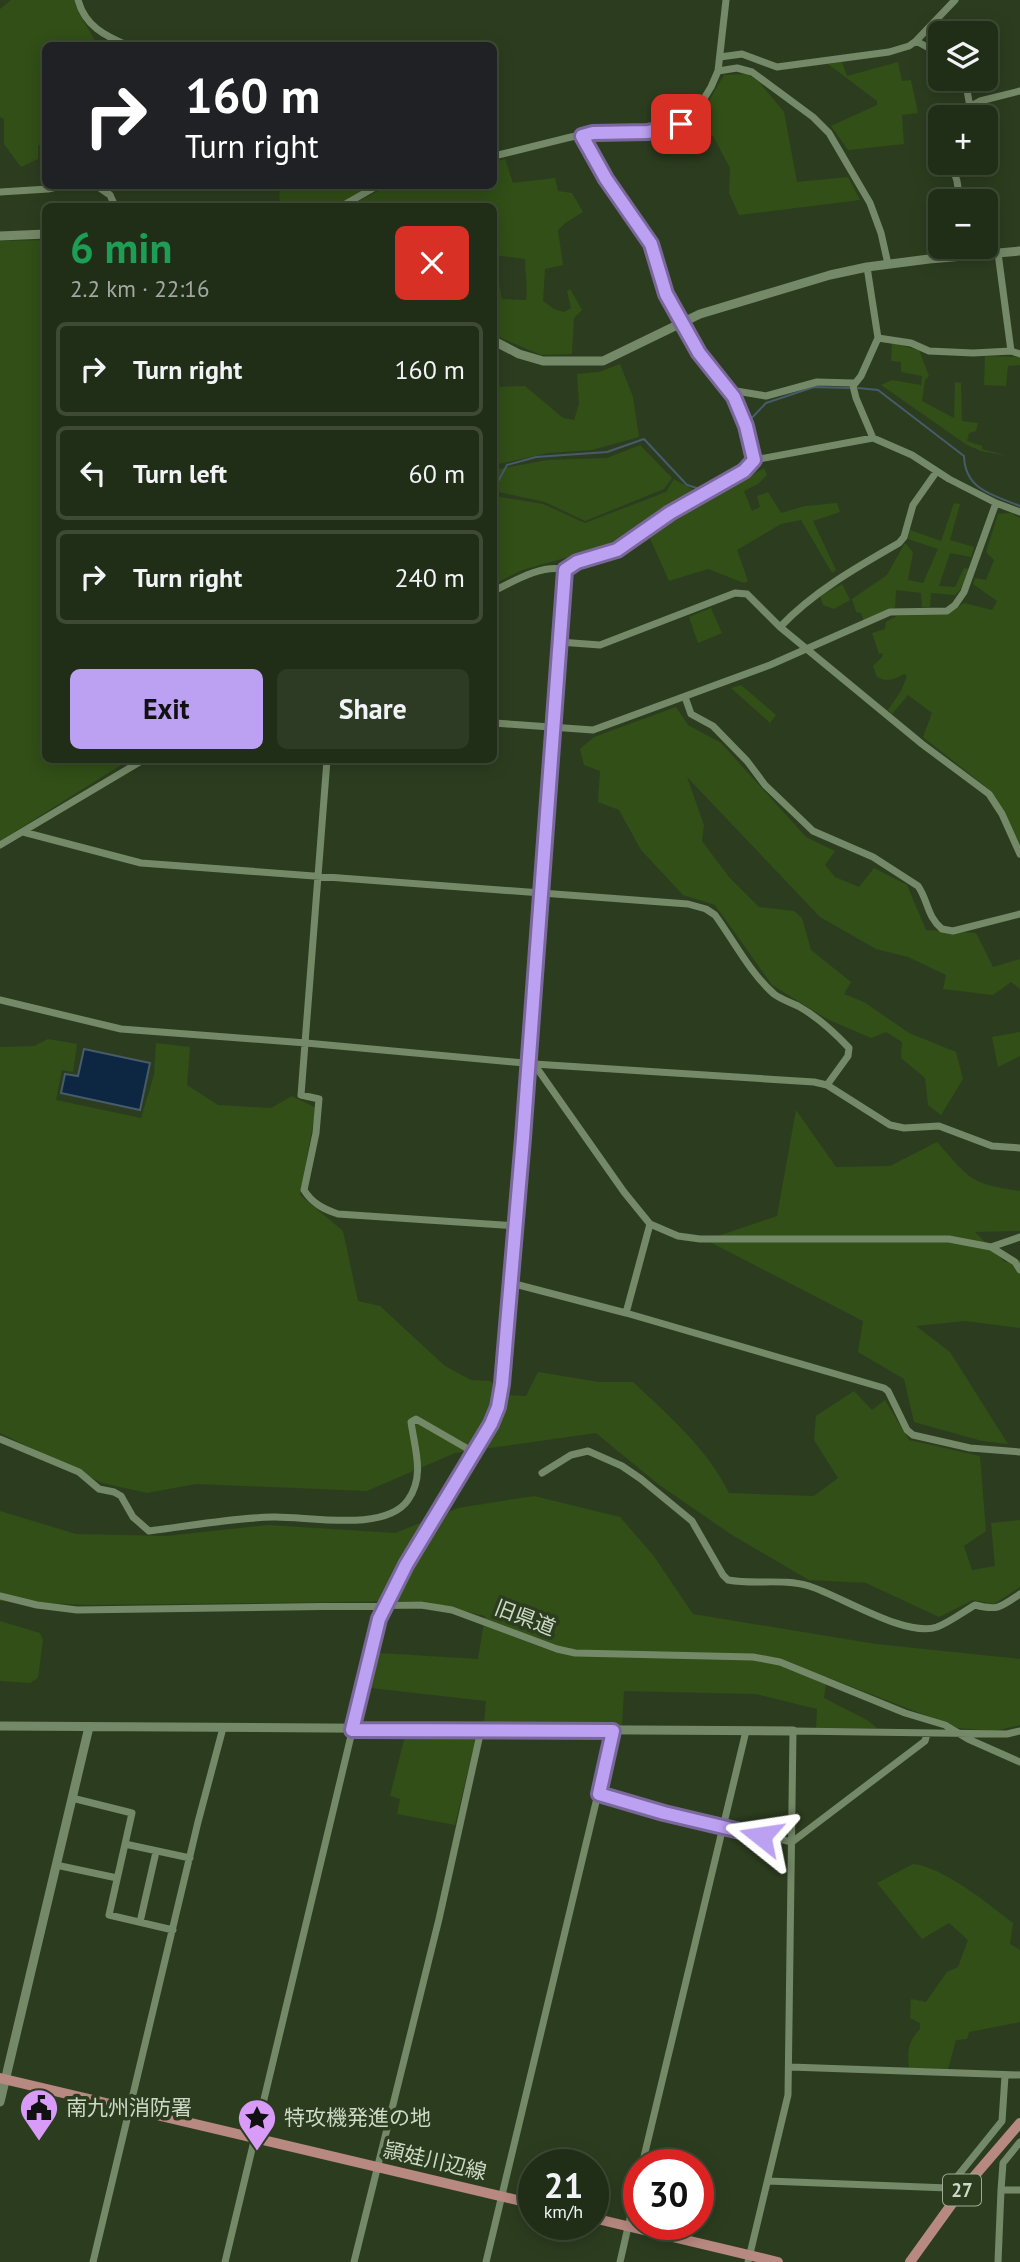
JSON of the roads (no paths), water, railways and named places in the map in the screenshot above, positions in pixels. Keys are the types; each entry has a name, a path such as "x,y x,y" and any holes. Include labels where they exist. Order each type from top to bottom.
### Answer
{"main road":[{"name":"頴娃川辺線","path":"3,2078 518,2200"},
{"name":"27","path":"910,2262 959,2194 1020,2123"},
{"path":"679,2240 749,2259 778,2262"}],"street":[{"path":"78,0 81,12 90,24 119,42"},
{"path":"497,155 593,133 648,132 681,124 697,110 718,71 726,0"},
{"path":"720,57 741,54 777,67 889,52 916,41 954,0"},
{"path":"916,41 928,48"},
{"path":"718,71 737,68 752,72 813,117 829,133 870,203 888,264"},
{"path":"973,105 979,101 1020,91"},
{"path":"582,136 606,179 651,244 666,294 699,353 730,390 745,425 754,460"},
{"path":"0,192 48,189"},
{"path":"101,189 110,195 114,203"},
{"path":"347,203 372,189"},
{"path":"0,236 42,234"},
{"path":"1011,351 998,253 1020,251"},
{"path":"497,343 519,354 542,361 592,362 611,358 721,306 867,267 928,257"},
{"path":"853,387 861,376 878,338 867,267"},
{"path":"878,338 911,343 929,351 1011,351 1020,354"},
{"path":"730,390 766,396 817,382 853,387"},
{"path":"853,387 873,438"},
{"path":"497,589 524,575 558,568 565,570 577,562 617,550 670,513 744,471 754,460 873,438 912,454 996,503 1020,512"},
{"path":"780,627 794,612 838,579 899,543 904,537 913,505 937,471"},
{"path":"497,723 593,730 769,665 890,612 947,611 964,592 996,503"},
{"path":"225,2262 373,1640 385,1606 413,1554 475,1453 498,1407 531,1063 540,893 565,570"},
{"path":"559,642 600,645 734,593 747,594 803,648 989,794 1002,814 1020,854"},
{"path":"685,697 691,714 713,726 747,761 765,785 813,831 873,857 918,886 929,914 942,929 953,931 1020,914"},
{"path":"0,845 138,763"},
{"path":"327,763 301,1095 319,1099 316,1133 303,1190 310,1199 326,1210 338,1214 516,1226"},
{"path":"23,832 141,863 688,904 706,909 715,915 772,992 814,1016 849,1048 848,1056 827,1085"},
{"path":"0,1000 121,1030 531,1063 814,1082 827,1085 890,1125 904,1128 939,1126 992,1146 1020,1148"},
{"path":"531,1063 650,1224 678,1236 700,1239 949,1239 991,1247 1015,1262 1020,1270"},
{"path":"625,1313 650,1224"},
{"path":"991,1247 1020,1237"},
{"path":"511,1283 884,1388 907,1430 913,1435 970,1448 1020,1452"},
{"path":"0,1439 79,1472 99,1489 121,1496 133,1517 149,1531 273,1517 338,1521 370,1519 390,1514 402,1508 419,1479 411,1423 416,1419 475,1453"},
{"path":"542,1473 579,1452 588,1451 606,1458 641,1479 683,1511 728,1580 765,1580 809,1586 879,1616 918,1629 936,1627 975,1605 992,1610 1000,1608 1020,1594"},
{"name":"旧県道","path":"0,1596 37,1605 77,1610 421,1605 452,1610 557,1649 575,1653 753,1657 780,1662 905,1713 945,1726 1020,1762"},
{"path":"0,1726 927,1734 1007,1734 1020,1731"},
{"path":"0,2102 3,2078 89,1727"},
{"path":"93,2262 223,1728"},
{"path":"354,2262 439,1919 481,1730"},
{"path":"486,2262 613,1731"},
{"path":"646,2149 746,1731"},
{"path":"749,2259 788,2095 793,1731"},
{"path":"599,1794 664,1813 792,1842 925,1741 927,1734"},
{"path":"72,1798 132,1813 109,1915 173,1930"},
{"path":"125,1844 190,1858"},
{"path":"140,1922 156,1852"},
{"path":"56,1865 117,1878"},
{"path":"790,2067 1020,2075"},
{"path":"768,2181 948,2188 1002,2121 1005,2076"},
{"path":"998,2262 1003,2163 1020,2143"},
{"path":"1001,2190 1020,2190"},
{"path":"620,2262 624,2240"}],"water":[{"path":"84,1049 150,1063 140,1110 61,1093 65,1074 78,1076"}],"waterway":[{"path":"747,423 766,403 814,387 849,388"},
{"path":"858,388 878,390 964,456 969,477 982,490 1020,506"},
{"path":"497,483 507,465 536,457 607,452 644,439 687,485 700,489 744,465 748,458 744,453 743,427"}],"place":[{"name":"南九州消防署","path":"39,2142"},
{"name":"特攻機発進の地","path":"257,2152"}]}
